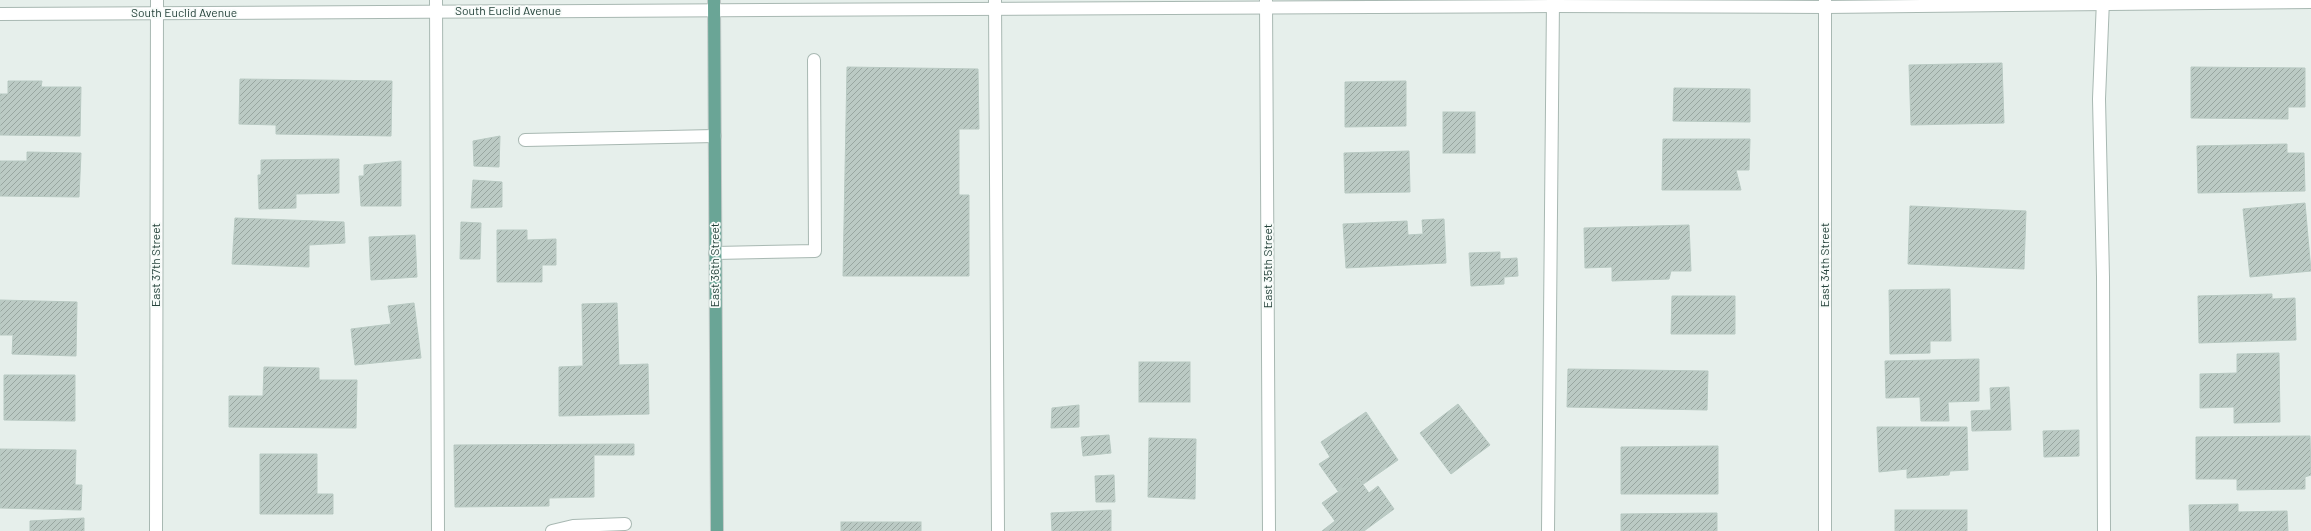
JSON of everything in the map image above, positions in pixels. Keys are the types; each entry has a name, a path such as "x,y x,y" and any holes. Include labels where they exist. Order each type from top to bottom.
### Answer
{"main road":[{"name":"East 36th Street","path":"714,5 717,531"}],"street":[{"name":"East 37th Street","path":"156,531 157,0"},
{"path":"2103,2 2099,99 2103,277 2104,531"},
{"name":"South Euclid Avenue","path":"0,14 157,14 436,6 2311,2"},
{"path":"1548,531 1553,3"},
{"name":"East 34th Street","path":"1825,3 1825,531"},
{"path":"995,4 998,531"},
{"name":"East 35th Street","path":"1266,4 1270,531"},
{"path":"436,6 438,531"},
{"path":"715,253 814,251 814,60"},
{"path":"525,140 715,136"},
{"path":"552,531 573,526 625,524"}],"building":[{"path":"2002,63 2004,123 1911,125 1909,65"},
{"path":"847,67 978,69 979,129 959,129 959,195 969,195 969,276 843,276"},
{"path":"2191,67 2305,68 2305,107 2288,107 2288,119 2191,118"},
{"path":"240,79 392,81 391,136 276,134 276,125 239,124"},
{"path":"8,81 42,81 41,87 81,87 80,136 0,135 0,94 8,94"},
{"path":"1406,81 1406,126 1345,127 1345,82"},
{"path":"1674,88 1750,89 1750,122 1673,121"},
{"path":"1443,112 1475,112 1475,153 1443,153"},
{"path":"500,136 499,167 474,166 473,141"},
{"path":"1663,139 1750,139 1749,170 1736,170 1741,190 1662,190"},
{"path":"2287,144 2287,153 2304,153 2305,191 2198,193 2197,146"},
{"path":"1409,151 1410,192 1345,193 1344,153"},
{"path":"27,152 81,153 79,197 0,196 0,161 27,161"},
{"path":"339,159 339,193 296,194 296,208 259,209 258,175 261,175 261,160"},
{"path":"401,161 401,206 361,206 359,176 364,176 364,165"},
{"path":"473,180 502,182 502,207 471,208"},
{"path":"2305,203 2311,271 2250,277 2243,209"},
{"path":"1910,206 2026,211 2024,269 1908,264"},
{"path":"235,218 344,222 345,243 309,245 309,267 232,264"},
{"path":"1444,219 1446,263 1346,268 1343,224 1407,221 1408,235 1423,234 1422,220"},
{"path":"461,222 481,223 480,259 460,259"},
{"path":"1689,225 1691,271 1671,271 1669,279 1612,281 1612,267 1585,268 1584,228"},
{"path":"497,230 527,230 527,240 556,239 556,265 542,265 542,282 497,282"},
{"path":"415,235 417,277 371,280 369,237"},
{"path":"1500,252 1500,259 1517,258 1518,276 1504,277 1504,284 1471,286 1469,253"},
{"path":"1950,289 1951,341 1930,341 1930,353 1890,354 1889,290"},
{"path":"2272,294 2272,299 2295,298 2296,340 2199,343 2198,296"},
{"path":"1672,296 1735,296 1735,334 1671,334"},
{"path":"0,300 77,302 76,356 12,354 13,335 0,335"},
{"path":"414,303 421,358 355,365 351,329 391,324 388,306"},
{"path":"617,303 619,365 648,364 649,414 559,416 559,367 583,366 582,304"},
{"path":"2279,353 2280,422 2234,423 2234,407 2200,408 2200,374 2237,373 2237,354"},
{"path":"1979,359 1979,401 1948,402 1949,421 1921,421 1920,397 1886,398 1885,361"},
{"path":"1139,362 1190,362 1190,402 1139,402"},
{"path":"264,367 319,368 319,380 357,380 356,428 229,427 229,396 263,396"},
{"path":"1568,369 1708,371 1707,410 1567,407"},
{"path":"4,375 75,375 75,421 4,420"},
{"path":"2009,387 2011,430 1972,431 1971,411 1991,410 1990,388"},
{"path":"1458,404 1490,445 1451,474 1420,433"},
{"path":"1079,405 1079,427 1051,428 1052,408"},
{"path":"1366,412 1398,460 1362,485 1358,478 1338,491 1319,464 1330,457 1321,442"},
{"path":"1877,427 1967,427 1968,470 1950,471 1949,475 1907,478 1907,469 1879,472"},
{"path":"2079,430 2079,456 2044,457 2043,431"},
{"path":"1109,435 1111,453 1083,456 1081,437"},
{"path":"2310,436 2311,475 2305,477 2305,489 2237,490 2237,479 2196,479 2196,437"},
{"path":"1149,438 1196,439 1195,499 1148,497"},
{"path":"634,444 634,455 594,455 594,497 549,498 549,506 455,507 454,445"},
{"path":"1718,446 1718,494 1621,494 1621,447"},
{"path":"0,449 76,450 75,485 82,485 81,510 0,508"},
{"path":"260,454 317,454 317,494 333,494 333,514 260,514"},
{"path":"1114,475 1115,502 1096,502 1095,476"},
{"path":"1358,478 1369,493 1378,486 1394,509 1364,531 1322,531 1335,521 1322,503"},
{"path":"2238,504 2238,512 2287,511 2288,531 2190,531 2189,505"},
{"path":"1111,510 1111,531 1052,531 1051,513"},
{"path":"1895,510 1967,510 1967,531 1895,531"},
{"path":"1717,513 1717,531 1621,531 1621,514"},
{"path":"84,518 84,531 30,531 30,521"},
{"path":"841,522 921,522 921,531 841,531"}]}
